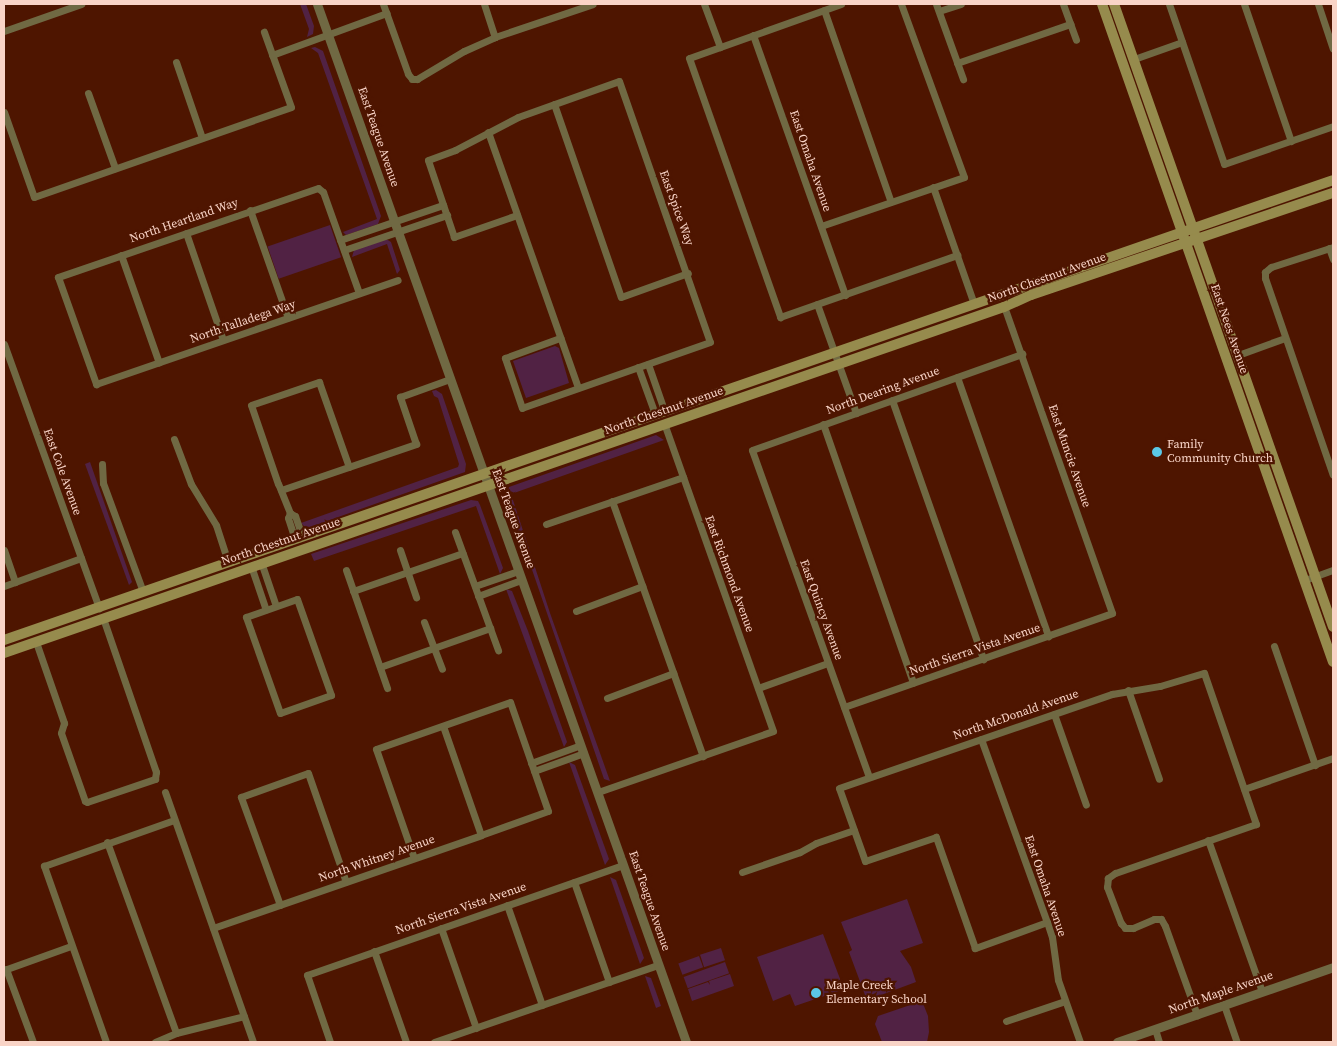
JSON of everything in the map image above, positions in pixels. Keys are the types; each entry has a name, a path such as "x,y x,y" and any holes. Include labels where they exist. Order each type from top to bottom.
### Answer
{"main road":[{"path":"1103,4 1112,14 1125,52 1134,59"},
{"name":"East Nees Avenue","path":"1103,4 1333,662"},
{"name":"East Nees Avenue","path":"1114,4 1333,627"},
{"name":"North Chestnut Avenue","path":"4,640 834,351 1333,180"},
{"name":"North Chestnut Avenue","path":"4,653 1030,296 1333,193"},
{"path":"1004,306 1009,299 1020,294 1025,287"},
{"path":"1230,369 1234,369 1238,374 1255,420 1270,444"},
{"path":"664,424 666,417 713,401 748,381"},
{"path":"256,564 264,557 297,545 298,538"},
{"path":"102,618 107,611 138,600 143,592"},
{"path":"36,642 45,633 92,616 99,608"}],"street":[{"path":"4,30 82,4"},
{"name":"East Teague Avenue","path":"318,4 686,1042"},
{"path":"384,4 408,74 412,79 417,79 464,51 495,37 584,5 593,4"},
{"path":"484,4 495,37"},
{"path":"704,4 720,47"},
{"path":"841,4 689,58 780,318 957,255"},
{"path":"821,226 964,177 901,4"},
{"path":"936,4 963,79"},
{"path":"939,11 961,4"},
{"path":"1063,4 1076,40"},
{"path":"1169,4 1224,164 1333,126"},
{"path":"1244,4 1291,141"},
{"path":"1318,4 1333,49"},
{"path":"824,10 891,202"},
{"path":"272,55 387,14"},
{"path":"957,63 1070,24"},
{"path":"4,112 34,197 291,107 264,32"},
{"name":"East Omaha Avenue","path":"753,35 845,295"},
{"path":"1134,59 1182,42"},
{"path":"176,62 202,138"},
{"name":"East Spice Way","path":"554,104 619,82 688,273 710,342 648,364"},
{"path":"88,93 115,168"},
{"path":"517,215 454,237 428,160 455,150 518,117 554,104 622,297 688,273"},
{"path":"488,132 578,388"},
{"path":"933,187 974,304"},
{"name":"North Heartland Way","path":"96,384 58,277 318,188 323,192 340,240"},
{"path":"359,294 340,240 444,205"},
{"path":"250,210 288,318"},
{"path":"418,214 422,223"},
{"path":"344,250 447,215"},
{"path":"186,232 224,340"},
{"path":"366,232 369,241"},
{"path":"1333,259 1331,247 1271,267 1264,272 1333,475"},
{"path":"121,255 159,362"},
{"name":"North Talladega Way","path":"96,384 398,280"},
{"path":"817,304 856,413"},
{"name":"East Muncie Avenue","path":"1004,306 1112,612"},
{"path":"560,338 505,358 522,408 648,364 657,391 659,412"},
{"path":"1238,355 1285,338"},
{"name":"East Cole Avenue","path":"4,344 99,608"},
{"name":"North Dearing Avenue","path":"752,450 1022,354"},
{"path":"638,367 648,394 659,412"},
{"path":"957,377 1048,636"},
{"path":"281,490 416,444 400,397 450,379"},
{"path":"298,538 295,516 290,512 281,490 251,405 319,382 349,468"},
{"path":"648,394 657,391"},
{"path":"892,400 983,660"},
{"name":"East Richmond Avenue","path":"664,424 773,731 702,756"},
{"path":"823,424 914,683"},
{"path":"174,439 191,484 216,526 228,562"},
{"name":"East Quincy Avenue","path":"752,450 869,778"},
{"path":"102,464 103,483 143,592"},
{"path":"546,524 683,477"},
{"path":"598,792 702,756 612,501"},
{"path":"455,532 498,650"},
{"path":"4,550 15,582"},
{"path":"400,550 416,597"},
{"path":"353,590 463,554"},
{"path":"4,586 81,558"},
{"path":"256,564 270,589 276,606"},
{"path":"256,564 260,593 266,610"},
{"path":"346,570 388,688"},
{"path":"1304,580 1333,570"},
{"path":"475,586 518,571"},
{"path":"492,580 496,589"},
{"path":"478,596 521,580"},
{"path":"576,611 642,586"},
{"path":"260,593 270,589"},
{"path":"297,599 331,695 280,713 246,617 266,610 297,599"},
{"name":"North Sierra Vista Avenue","path":"844,707 983,660 1112,612"},
{"path":"36,642 64,723 61,733 84,800 88,802 155,779 156,772 102,618"},
{"path":"424,622 442,669"},
{"path":"380,666 490,628"},
{"path":"1274,646 1316,765"},
{"path":"758,688 828,663"},
{"path":"607,698 673,673"},
{"name":"North McDonald Avenue","path":"854,830 838,788 1128,690 1160,686 1204,673 1244,789"},
{"path":"1128,690 1159,779"},
{"path":"414,858 376,749 510,702 534,771 582,749"},
{"path":"1054,714 1086,805"},
{"path":"443,726 481,836"},
{"name":"East Omaha Avenue","path":"981,739 1052,937 1058,980 1080,1042"},
{"path":"531,763 582,749"},
{"path":"1197,1015 1161,919 1125,928 1121,923 1108,887 1108,878 1116,873 1256,824 1244,789 1333,758"},
{"name":"North Whitney Avenue","path":"213,928 481,836 548,811 534,771"},
{"path":"280,905 242,797 308,773 346,882"},
{"path":"165,792 253,1042"},
{"path":"106,1042 44,866 107,842 174,820"},
{"path":"742,872 800,852 816,843 854,830 865,862 936,837 975,948 1046,922"},
{"path":"1208,840 1262,992"},
{"path":"107,842 176,1033"},
{"name":"North Sierra Vista Avenue","path":"330,1042 307,975 623,865"},
{"path":"574,882 609,982"},
{"path":"507,905 542,1005"},
{"path":"441,928 476,1028"},
{"path":"33,1042 5,970 72,946"},
{"path":"374,951 406,1042"},
{"path":"434,1042 658,964"},
{"name":"North Maple Avenue","path":"1117,1042 1333,968"},
{"path":"1006,1021 1065,1000"},
{"path":"1224,1005 1237,1042"},
{"path":"155,1042 176,1033 244,1016"},
{"path":"1155,1029 1159,1042"}],"shaded area":[{"path":"300,4 306,4 314,26 313,34 307,37 309,29"},
{"path":"315,47 323,51 381,216 378,224 346,235 343,232 377,219 318,53 311,48"},
{"path":"330,225 341,257 279,279 268,246"},
{"path":"386,239 391,242 400,270 397,274 387,244 352,257 354,250"},
{"path":"555,346 559,348 569,383 526,398 513,361"},
{"path":"436,390 442,394 466,464 465,472 310,527 304,526 301,523 458,467 459,464 438,398 434,396 432,391"},
{"path":"656,435 664,440 514,493 512,497 550,613 610,781 604,779 506,494 509,487"},
{"path":"90,462 132,582 129,585 85,464"},
{"path":"471,500 478,501 480,505 503,568 500,574 476,506 314,561 311,554"},
{"path":"506,589 512,591 528,631 567,742 564,747"},
{"path":"569,762 575,765 609,859 605,865"},
{"path":"610,877 616,880 644,958 640,964"},
{"path":"907,899 923,943 900,951 911,967 916,982 873,998 865,995 849,952 852,950 841,922"},
{"path":"823,934 842,984 839,991 795,1006 790,994 773,1001 757,957"},
{"path":"721,948 725,960 704,967 700,955"},
{"path":"699,956 703,967 682,975 678,964"},
{"path":"725,962 729,973 688,988 684,977"},
{"path":"730,974 734,986 692,1001 688,989 708,982 710,985 709,981"},
{"path":"645,976 651,978 661,1006 656,1008"},
{"path":"922,1001 928,1016 929,1032 927,1042 882,1042 875,1024 878,1016"}],"place":[{"name":"Family Community Church","path":"1157,452"},
{"name":"Maple Creek Elementary School","path":"816,993"}]}
